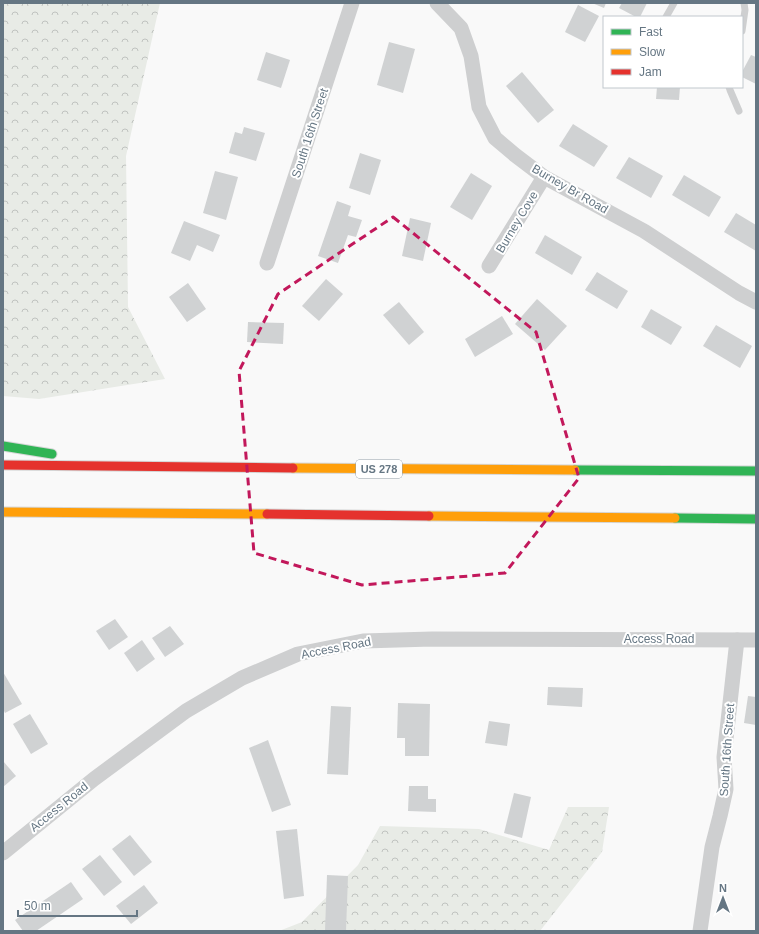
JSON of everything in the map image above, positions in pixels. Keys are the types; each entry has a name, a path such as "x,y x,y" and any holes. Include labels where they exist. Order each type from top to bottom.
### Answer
{"highway":[{"path":"3,446 130,467"},
{"name":"US 278","path":"3,465 756,471"},
{"path":"3,512 756,519"},
{"path":"3,517 41,512"}],"street":[{"name":"South 16th Street","path":"267,263 352,3"},
{"name":"Burney Br Road","path":"436,3 461,28 471,56 479,107 495,138 544,177 644,231 739,293 756,302"},
{"name":"Burney Cove","path":"489,266 544,177"},
{"name":"Access Road","path":"3,853 94,779 186,711 242,678 298,654 363,640 756,640"},
{"name":"South 16th Street","path":"700,931 712,847 726,789 724,757 737,640"}],"lane":[{"path":"667,16 674,3"},
{"path":"743,24 745,10 744,3"},
{"path":"729,88 739,111"}],"highlighted area":[{"path":"393,217 536,332 579,478 505,573 362,585 254,553 239,371 278,294"}],"green space":[{"path":"3,3 160,3 126,156 128,307 165,379 39,399 3,396"},
{"path":"568,807 609,807 602,852 540,931 279,931 302,922 358,865 380,826 479,829 549,850"}],"building":[{"path":"592,3 606,3 604,8"},
{"path":"622,3 647,3 640,16 634,16 619,8"},
{"path":"578,5 599,16 585,42 565,32"},
{"path":"389,42 415,49 403,93 377,85"},
{"path":"266,52 290,60 281,88 257,80"},
{"path":"751,55 756,57 756,84 743,78 743,70"},
{"path":"522,72 554,110 538,123 506,86"},
{"path":"657,88 680,88 679,100 656,99"},
{"path":"573,124 608,146 594,167 559,146"},
{"path":"244,127 265,133 256,161 229,153 235,132 242,134"},
{"path":"360,153 381,160 370,195 349,188"},
{"path":"629,157 663,176 651,198 616,178"},
{"path":"215,171 238,177 226,220 203,213"},
{"path":"471,173 492,186 472,220 450,207"},
{"path":"684,175 721,197 709,217 672,195"},
{"path":"337,201 351,206 348,216 362,220 356,237 348,235 338,263 318,256"},
{"path":"736,213 756,225 756,251 724,232"},
{"path":"410,218 431,223 423,261 402,256"},
{"path":"184,221 220,235 213,252 197,245 190,261 171,253"},
{"path":"545,235 582,257 572,275 535,253"},
{"path":"597,272 628,291 617,309 585,290"},
{"path":"326,279 343,294 319,321 302,306"},
{"path":"188,283 206,309 187,322 169,297"},
{"path":"537,299 567,326 545,350 515,324"},
{"path":"399,302 424,332 409,345 383,315"},
{"path":"651,309 682,327 671,345 641,327"},
{"path":"502,316 513,334 475,357 465,339"},
{"path":"248,322 284,323 283,344 247,342"},
{"path":"716,325 752,346 740,368 703,346"},
{"path":"115,619 128,637 109,650 96,631"},
{"path":"170,626 184,644 165,657 152,638"},
{"path":"142,640 155,659 137,672 124,653"},
{"path":"3,672 22,704 5,713 3,709"},
{"path":"548,687 583,688 582,707 547,705"},
{"path":"748,696 756,697 756,725 744,723"},
{"path":"398,703 430,704 429,756 405,756 405,738 397,738"},
{"path":"331,706 351,707 348,775 327,774"},
{"path":"30,714 48,744 31,754 13,724"},
{"path":"489,721 510,724 507,746 485,743"},
{"path":"268,740 291,805 272,812 249,748"},
{"path":"3,761 16,776 3,787"},
{"path":"409,786 428,786 428,799 436,799 436,812 408,811"},
{"path":"514,793 531,797 522,838 504,833"},
{"path":"297,829 304,896 284,899 276,831"},
{"path":"130,835 152,862 134,876 112,849"},
{"path":"100,855 122,882 104,896 82,869"},
{"path":"327,875 348,876 346,931 325,931"},
{"path":"71,882 83,899 36,931 23,931 15,920"},
{"path":"144,885 158,903 131,924 116,906"}],"traffic: fast":[{"path":"3,446 52,454"},
{"path":"575,470 756,471"},
{"path":"675,518 756,519"}],"traffic: slow":[{"path":"293,468 575,470"},
{"path":"3,512 267,514"},
{"path":"429,516 675,518"}],"traffic: jam":[{"path":"3,465 293,468"},
{"path":"267,514 429,516"}]}
